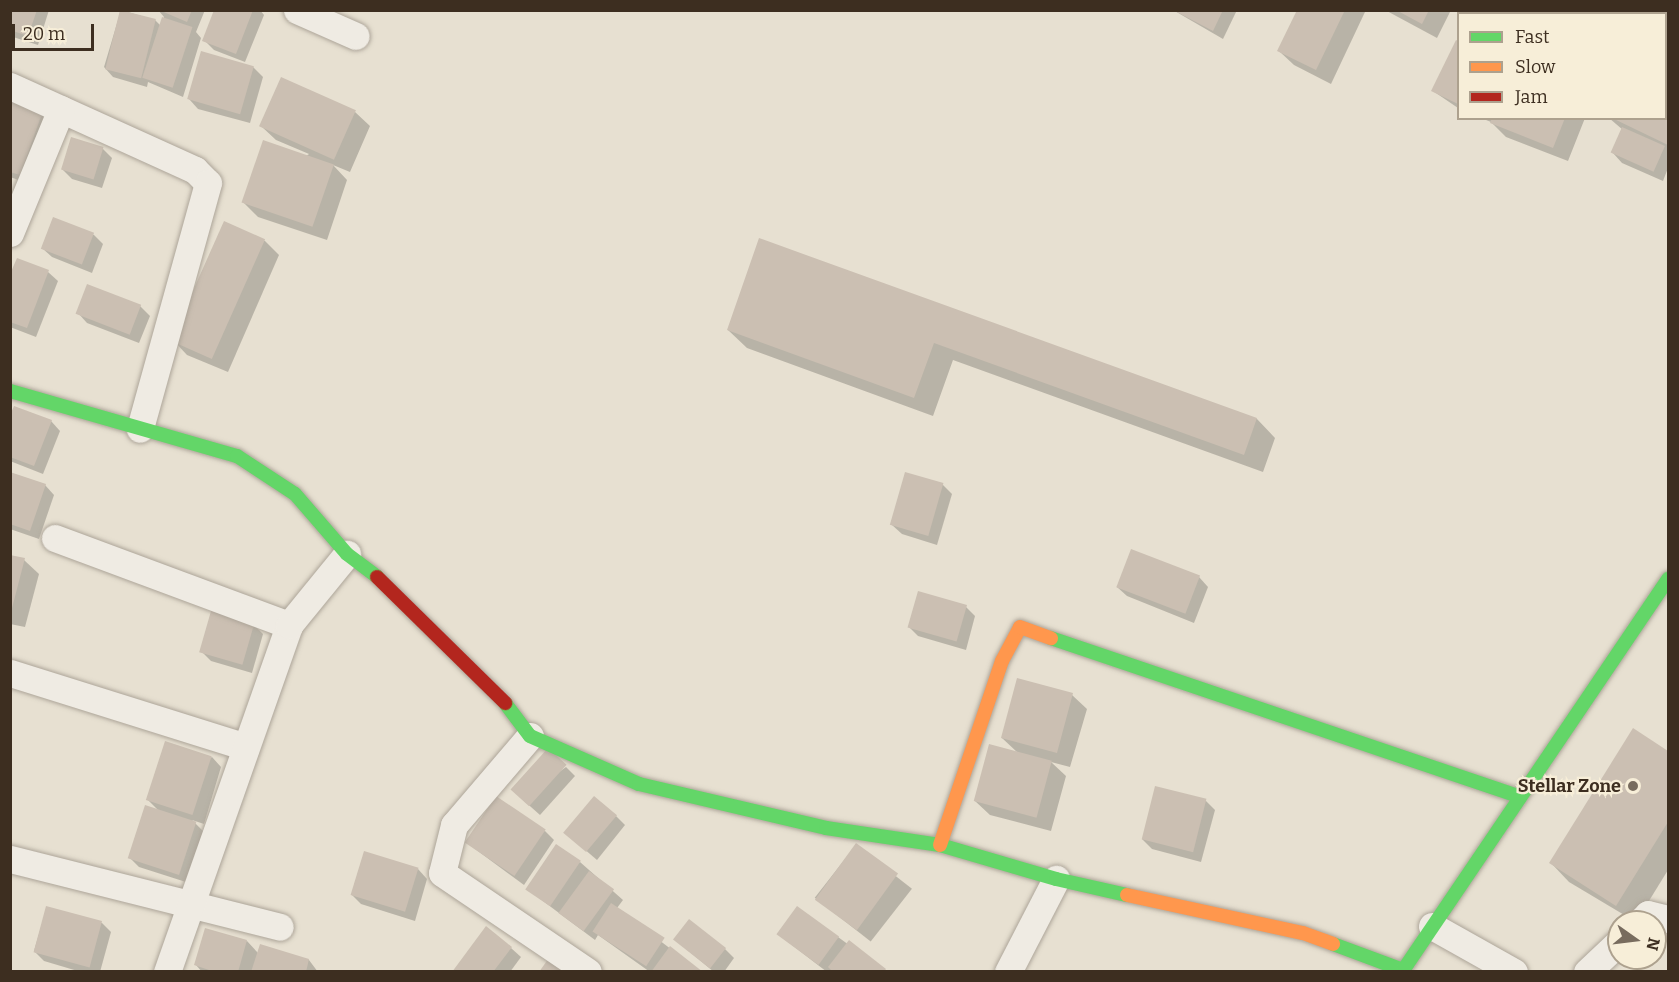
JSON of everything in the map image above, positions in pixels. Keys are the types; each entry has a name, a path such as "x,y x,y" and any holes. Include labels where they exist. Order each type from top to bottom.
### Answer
{"street":[{"path":"297,10 356,36"},
{"path":"10,86 195,170 208,183 140,429"},
{"path":"10,233 61,109"},
{"path":"10,391 237,456 296,494 347,554 360,560 511,709 530,736 639,784 826,828 940,845 1056,879 1303,933 1403,971 1668,579"},
{"path":"55,538 289,625"},
{"path":"167,972 289,625 347,554"},
{"path":"940,845 1002,661 1020,627 1520,797"},
{"path":"10,673 246,747"},
{"path":"530,736 454,825 442,873 588,972"},
{"path":"10,859 280,927"},
{"path":"1008,972 1056,879"},
{"path":"1432,926 1514,972"},
{"path":"1587,972 1607,953"}],"building":[{"path":"10,10 37,10 28,36 10,30"},
{"path":"120,10 156,19 141,78 105,69"},
{"path":"159,10 192,10 187,22"},
{"path":"214,10 253,10 236,54 202,41"},
{"path":"1173,10 1223,10 1213,31"},
{"path":"1297,10 1345,10 1316,70 1277,51"},
{"path":"1396,10 1429,10 1422,24"},
{"path":"1469,10 1533,10 1500,12 1468,12"},
{"path":"162,17 192,27 173,88 142,78"},
{"path":"1456,40 1457,40 1457,104 1431,91"},
{"path":"201,51 254,66 240,114 187,99"},
{"path":"1667,72 1668,73 1668,145 1616,120 1667,120"},
{"path":"281,77 356,110 334,160 259,126"},
{"path":"10,100 43,111 20,175 10,172"},
{"path":"1491,120 1564,120 1553,148 1490,123"},
{"path":"1622,127 1665,146 1654,172 1611,153"},
{"path":"71,137 104,147 94,179 61,170"},
{"path":"263,140 334,164 312,227 242,202"},
{"path":"53,217 94,233 82,265 41,249"},
{"path":"224,221 265,239 212,359 171,341"},
{"path":"759,238 1257,418 1244,455 934,343 914,398 727,330"},
{"path":"17,258 49,270 27,328 10,322 10,274"},
{"path":"87,284 141,305 130,335 76,314"},
{"path":"14,406 52,420 34,466 10,457 10,415"},
{"path":"10,472 46,484 30,531 10,524"},
{"path":"905,472 943,483 928,536 890,525"},
{"path":"1131,549 1200,576 1185,614 1116,587"},
{"path":"10,555 25,558 11,612 10,612"},
{"path":"918,591 967,605 957,642 908,628"},
{"path":"211,611 254,623 242,665 199,652"},
{"path":"1017,678 1073,693 1057,753 1001,738"},
{"name":"Stellar Zone","path":"1633,728 1668,751 1668,822 1616,906 1549,863"},
{"path":"165,741 212,756 192,815 146,800"},
{"path":"989,744 1052,761 1037,818 974,801"},
{"path":"548,748 567,765 529,806 511,790"},
{"path":"1155,786 1206,799 1193,852 1142,839"},
{"path":"496,796 546,830 514,876 465,842"},
{"path":"594,796 617,815 586,852 563,833"},
{"path":"145,805 196,822 179,875 128,858"},
{"path":"856,843 898,874 857,930 815,900"},
{"path":"556,844 581,861 550,906 525,890"},
{"path":"364,851 419,868 405,912 351,895"},
{"path":"589,871 614,889 584,931 558,913"},
{"path":"611,903 665,938 646,966 592,932"},
{"path":"46,906 102,921 90,967 34,952"},
{"path":"797,906 839,937 818,965 776,934"},
{"path":"689,919 726,948 710,968 673,939"},
{"path":"486,926 512,947 493,972 452,972"},
{"path":"205,928 247,940 238,972 215,972 194,965"},
{"path":"849,940 886,969 884,972 833,972 828,967"},
{"path":"260,944 309,959 306,972 251,972"},
{"path":"670,946 703,972 651,972"},
{"path":"551,955 572,972 539,972"}],"traffic: fast":[{"path":"10,391 237,456 295,494 347,554 377,577"},
{"path":"1402,972 1668,579"},
{"path":"1051,638 1520,797"},
{"path":"505,703 530,736 639,784 826,828 940,845 1056,879 1127,895"},
{"path":"1333,944 1403,970"}],"traffic: slow":[{"path":"940,845 1002,661 1020,627 1051,638"},
{"path":"1127,895 1303,933 1333,944"}],"traffic: jam":[{"path":"377,577 505,703"}],"place":[{"name":"Stellar Zone","path":"1633,786"}]}
